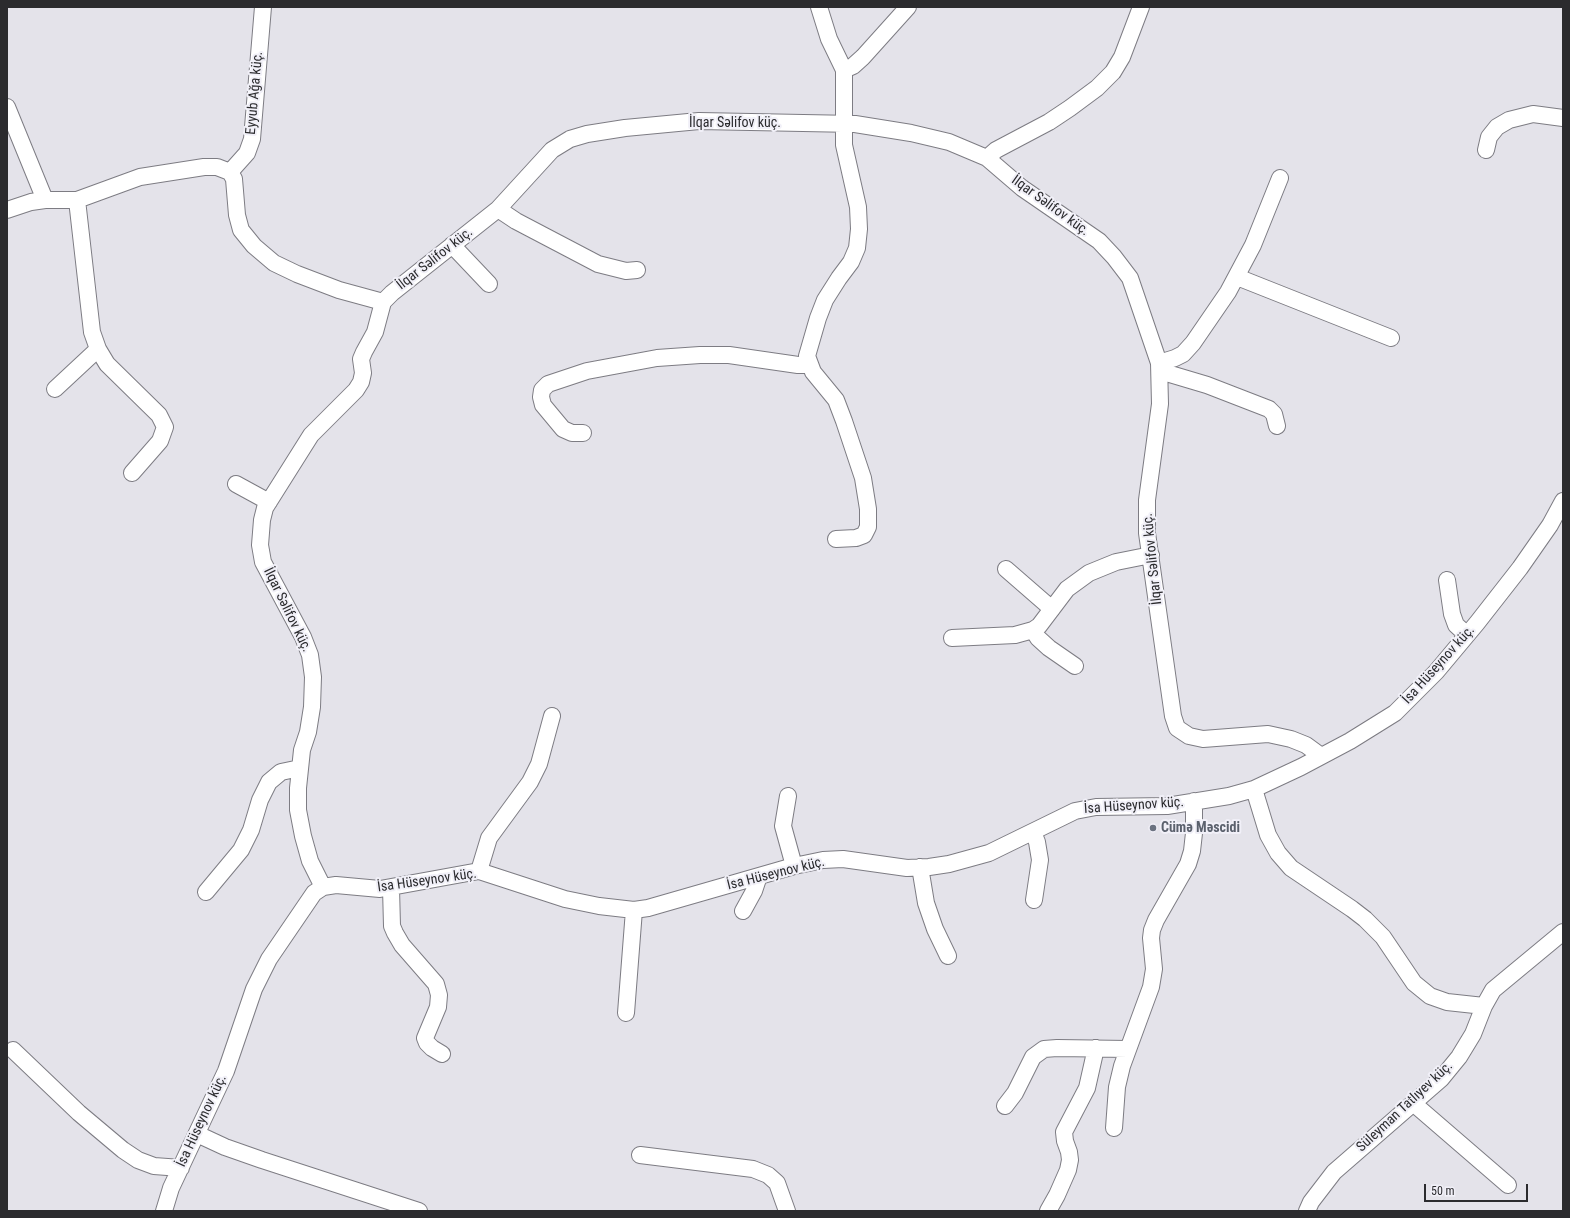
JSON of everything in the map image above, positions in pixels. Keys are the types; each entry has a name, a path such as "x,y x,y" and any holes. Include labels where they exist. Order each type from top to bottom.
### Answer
{"street":[{"name":"Eyyub Ağa küç.","path":"230,172 247,153 252,139 263,7"},
{"path":"819,7 829,39 844,70 843,124 845,156 858,207 859,228 857,248 851,262 825,300 807,356 813,372 836,400 863,478 868,509 868,527 864,535 856,538 836,539"},
{"path":"844,70 853,66 863,57 908,7"},
{"path":"987,158 996,150 1049,122 1097,88 1113,72 1122,57 1141,7"},
{"path":"7,107 45,200"},
{"path":"1486,150 1489,137 1497,127 1509,120 1533,114 1563,118"},
{"name":"İlqar Səlifov küç.","path":"323,887 310,861 302,836 298,810 298,788 302,750 308,732 312,707 313,677 310,655 303,637 263,562 260,545 262,520 265,508 311,435 356,390 361,382 363,373 361,359 375,332 383,302 392,293 498,209 552,150 570,139 587,134 625,128 700,121 855,124 911,133 949,142 987,158 1022,188 1099,242 1114,256 1130,278 1159,367 1160,404 1147,500 1147,533 1173,716 1177,728 1189,736 1203,739 1268,734 1306,744 1321,756"},
{"path":"7,210 31,202 45,200 77,200 140,177 204,167 217,167 230,172 234,179 236,215 241,230 254,246 274,263 297,274 339,290 383,302"},
{"path":"1159,367 1183,354 1193,343 1237,277 1253,245 1280,178"},
{"path":"77,200 92,332 98,349 107,364 159,415 165,427 160,442 132,473"},
{"path":"498,209 516,221 598,264 626,271 637,270"},
{"path":"452,245 489,284"},
{"path":"1237,277 1391,338"},
{"path":"55,389 98,349"},
{"path":"583,433 572,433 564,429 543,405 541,397 542,390 548,384 586,370 657,358 693,355 728,355 798,365 810,365"},
{"path":"1159,367 1269,409 1274,414 1277,426"},
{"path":"236,484 269,502"},
{"name":"İsa Hüseynov küç.","path":"164,1211 171,1188 226,1071 254,989 269,959 314,893 323,887 336,885 380,889 391,888 479,871 565,899 599,906 634,910 648,908 794,866 823,860 843,859 887,866 920,867 949,864 989,852 1075,811 1096,807 1167,806 1229,796 1254,789 1350,741 1395,712 1436,672 1520,568 1550,525 1563,501"},
{"path":"952,638 1015,635 1033,630 1039,626 1067,589 1089,573 1116,562 1150,555"},
{"path":"1006,569 1052,609"},
{"path":"1447,580 1452,614 1456,625 1467,634"},
{"path":"1033,630 1038,638 1049,648 1075,666"},
{"path":"479,871 489,838 530,782 539,764 552,716"},
{"path":"206,892 241,850 251,830 260,800 269,782 280,772 300,768"},
{"path":"1254,789 1268,835 1278,853 1291,868 1365,919 1383,937 1414,983 1430,996 1447,1002 1484,1006"},
{"path":"788,796 783,826 794,866"},
{"path":"1114,1128 1117,1087 1122,1066 1151,987 1154,969 1152,930 1156,920 1188,864 1192,851 1194,833 1194,801"},
{"path":"1032,832 1037,842 1040,860 1034,900"},
{"path":"920,867 926,903 935,929 948,956"},
{"path":"743,911 754,891 759,876"},
{"path":"391,888 392,926 394,933 402,945 436,984 439,995 438,1007 425,1038 432,1048 442,1054"},
{"path":"626,1013 634,910"},
{"name":"Süleyman Tatlıyev küç.","path":"1307,1211 1311,1202 1334,1172 1441,1078 1459,1057 1473,1034 1484,1006 1493,990 1563,932"},
{"path":"1048,1211 1068,1170 1070,1156 1065,1141 1064,1132 1087,1088 1096,1048"},
{"path":"1005,1106 1015,1093 1033,1057 1044,1049 1128,1049"},
{"path":"13,1050 79,1113 123,1150 138,1160 154,1166 181,1168"},
{"path":"1413,1103 1508,1185"},
{"path":"197,1134 225,1147 262,1160 419,1211"},
{"path":"640,1155 753,1169 768,1175 777,1183 787,1211"}],"place":[{"name":"Cümə Məscidi","path":"1153,828"}]}
